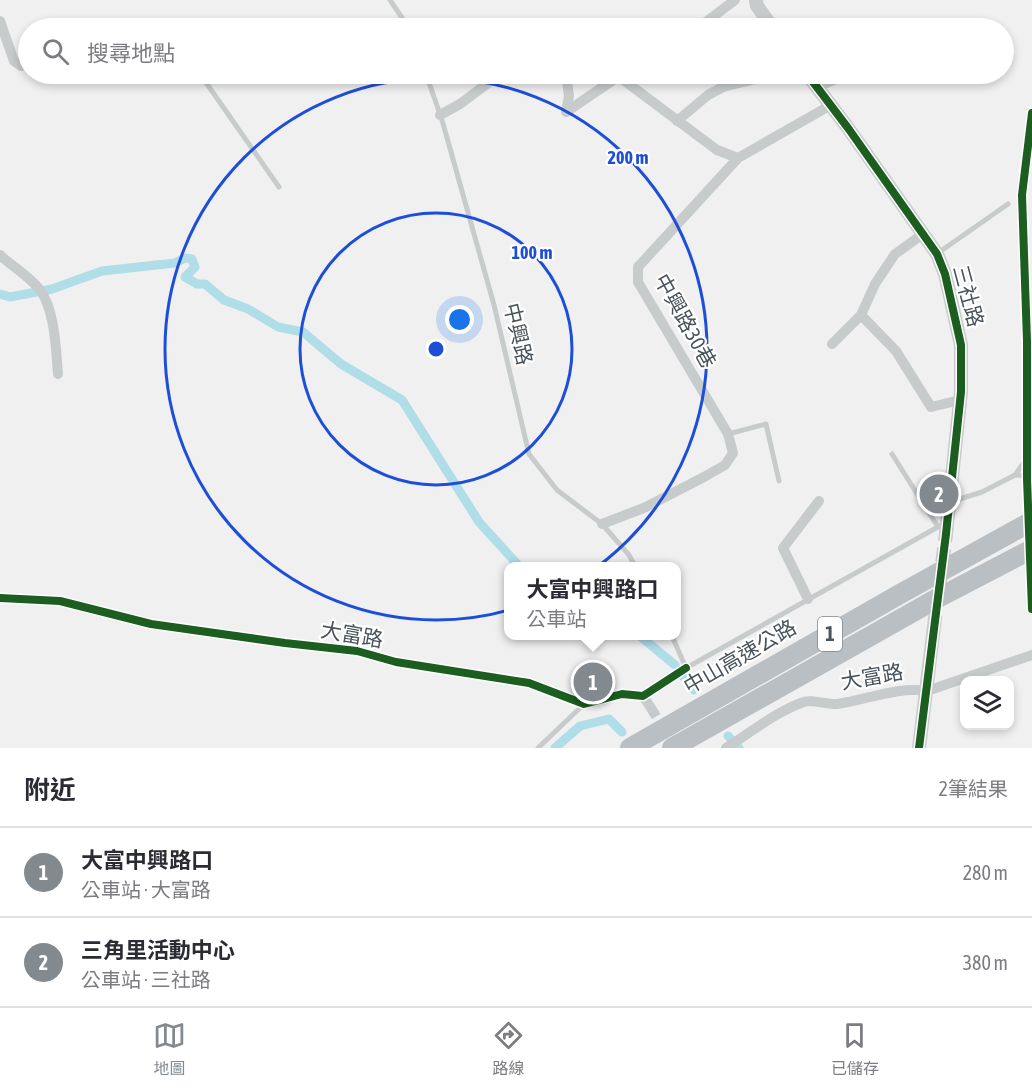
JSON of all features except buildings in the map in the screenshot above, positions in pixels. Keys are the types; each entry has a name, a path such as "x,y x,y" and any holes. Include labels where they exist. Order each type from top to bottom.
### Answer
{"highway":[{"name":"中山高速公路","path":"630,748 1032,521"},
{"name":"1","path":"672,748 936,599 1032,549"}],"street":[{"path":"711,18 735,0"},
{"path":"756,0 757,6 766,18"},
{"path":"0,21 14,61 18,64"},
{"path":"440,116 487,84"},
{"path":"567,84 569,96 566,112 607,84"},
{"path":"631,84 717,150 738,158"},
{"path":"677,121 708,94 735,84"},
{"name":"三社路","path":"815,84 937,254 945,274 962,345 960,400 944,528"},
{"name":"中興路30巷","path":"728,434 638,282 638,267 738,158 831,105"},
{"path":"832,344 861,315 875,284 895,254 923,234"},
{"path":"0,255 40,291 49,311 55,338 58,374"},
{"path":"861,315 896,351 932,407 960,400"},
{"path":"602,524 646,507 725,465 733,453 728,434"},
{"path":"808,599 783,548 819,501"},
{"name":"大富路","path":"0,598 60,601 151,624 285,644 357,651 396,662 529,683 584,704"},
{"path":"919,748 936,618"},
{"name":"大富路","path":"726,748 804,701 833,704 915,689 927,691 1032,655"},
{"path":"584,704 622,694 643,696 686,668"},
{"path":"643,696 651,708"}],"lane":[{"path":"390,0 402,18"},
{"path":"207,84 279,187"},
{"name":"中興路","path":"429,84 494,305 529,454 557,490 602,524 632,562"},
{"path":"820,90 829,84"},
{"path":"937,254 1008,204"},
{"path":"728,434 766,424 779,481"},
{"path":"949,502 982,492 1015,475 1032,451"},
{"path":"674,640 686,668 808,599 944,528 892,454"},
{"path":"1015,475 1032,476"},
{"path":"538,748 584,704"}],"waterway":[{"path":"0,294 10,297 52,289 102,271 175,263 185,258 192,259 195,267 185,277 197,284 205,284 224,300 248,309 278,327 303,332 341,364 402,400 479,522 515,562"},
{"path":"645,640 675,665"},
{"path":"683,676 694,690"},
{"path":"555,748 580,726 609,719 622,732"},
{"path":"728,736 739,748"}],"tunnel":[{"path":"937,604 946,534"},
{"path":"651,708 665,731"}],"cycle path":[{"path":"815,84 937,254 945,274 961,345 961,392 919,748"},
{"path":"1032,113 1022,195 1027,341 1027,479 1032,609"},
{"path":"0,598 60,601 151,624 357,651 396,662 529,683 584,704 622,694 643,696 686,668"}],"place":[{"name":"三角里活動中心","path":"939,494"},
{"name":"大富中興路口","path":"593,682"}]}
